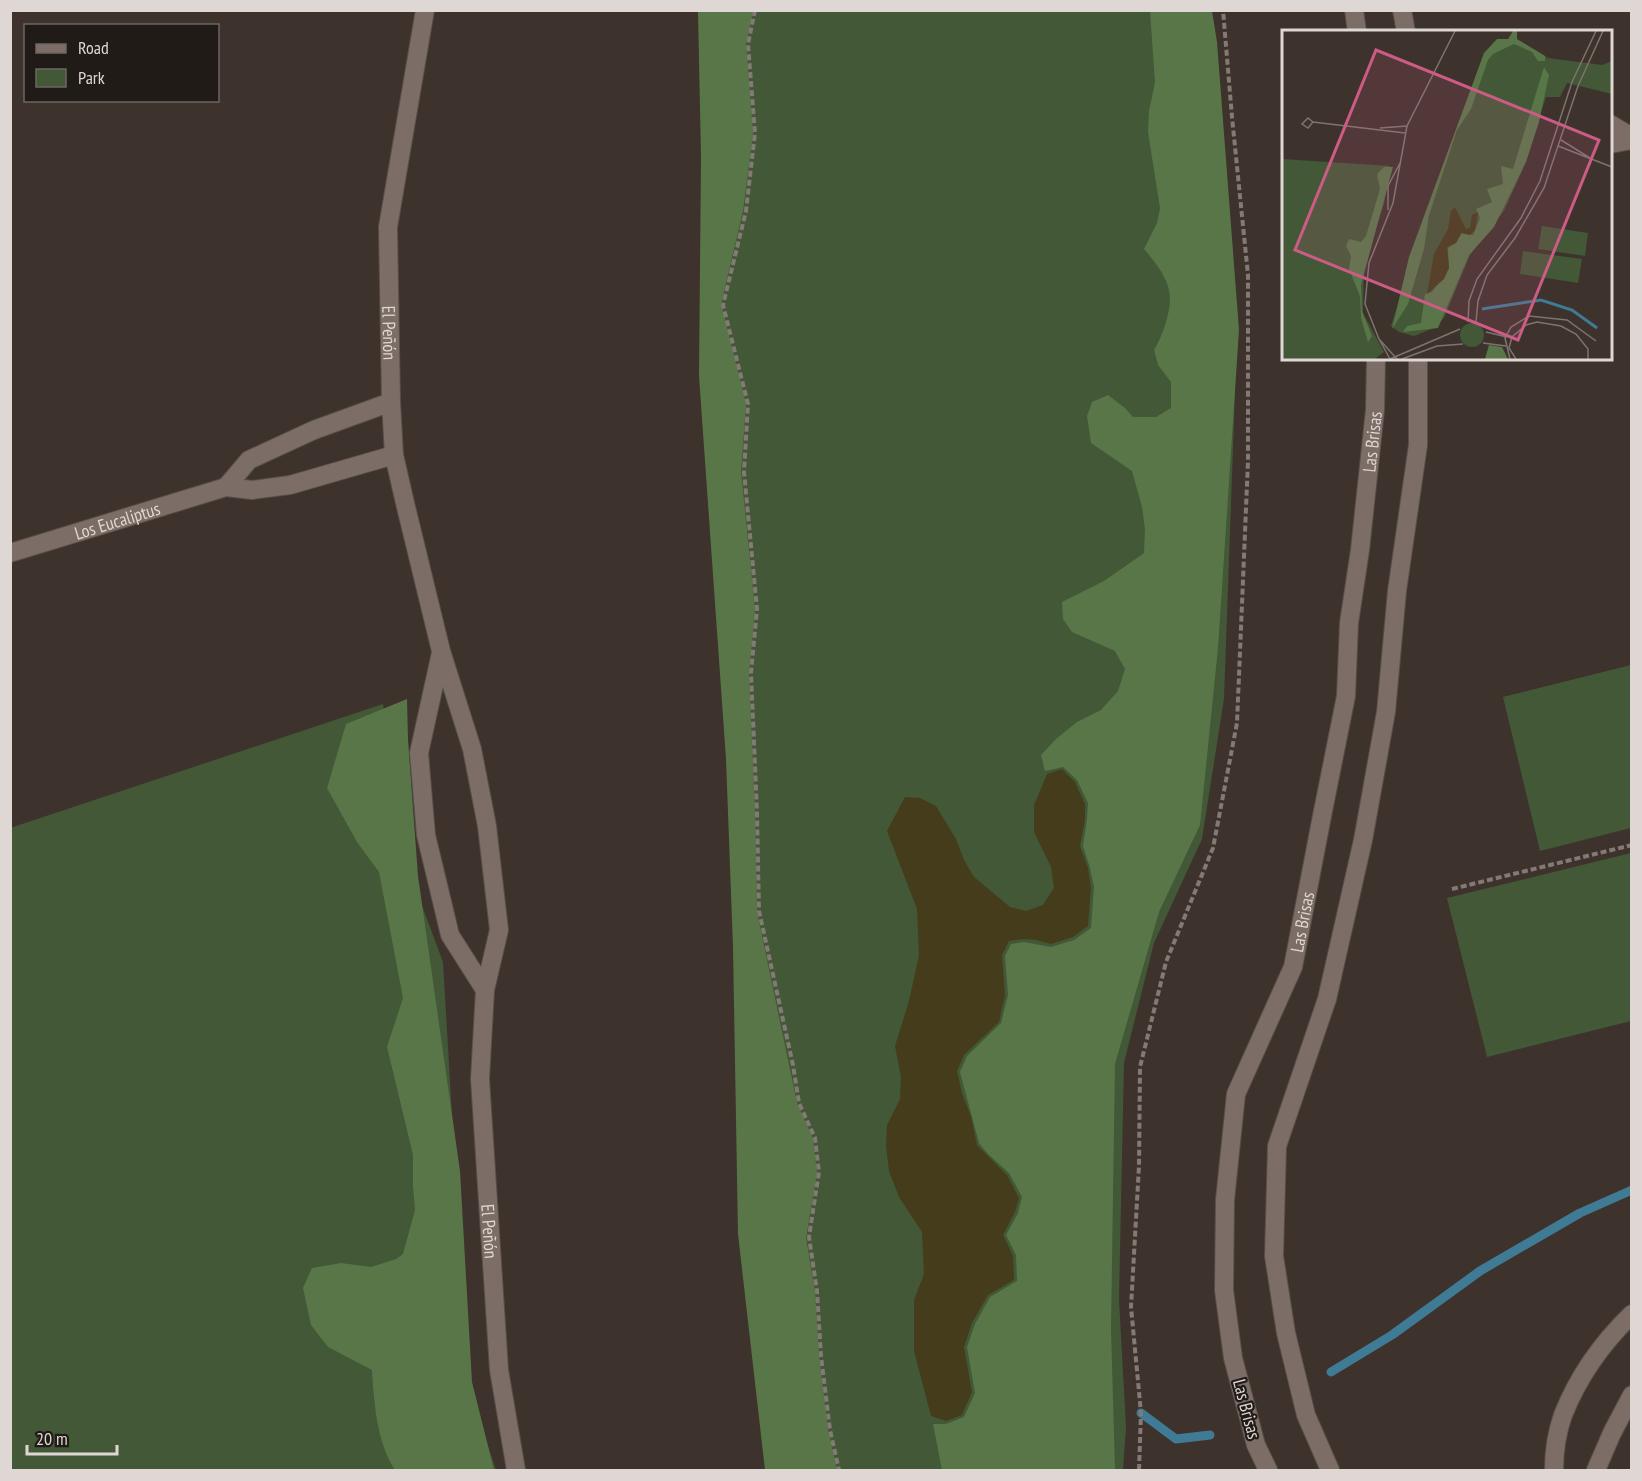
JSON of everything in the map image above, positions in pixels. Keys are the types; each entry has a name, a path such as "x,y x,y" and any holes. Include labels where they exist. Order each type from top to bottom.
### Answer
{"street":[{"name":"El Peñón","path":"425,10 388,227 394,455 441,651 472,749 487,826 499,930 485,990 480,1078 499,1370 516,1470"},
{"path":"1354,10 1358,30"},
{"path":"1402,10 1406,30"},
{"path":"1612,125 1632,139"},
{"path":"1612,144 1632,139"},
{"name":"Las Brisas","path":"1268,1470 1256,1445 1233,1358 1224,1290 1225,1200 1236,1094 1293,967 1347,696 1349,623 1360,549 1375,410 1376,360"},
{"path":"1330,1470 1306,1415 1287,1333 1274,1256 1277,1146 1327,999 1363,840 1386,712 1397,591 1418,445 1418,360"},
{"path":"226,487 249,460 314,430 391,402"},
{"name":"Los Eucaliptus","path":"10,553 226,487 252,490 290,485 394,455"},
{"name":"El Peñón","path":"441,651 419,753 426,835 450,935 485,990"},
{"path":"1554,1470 1554,1456 1563,1416 1584,1374 1612,1334 1632,1314"},
{"path":"1596,1470 1632,1395"}],"path":[{"path":"755,10 748,44 755,133 746,211 723,304 748,404 744,472 757,609 751,673 759,911 799,1102 815,1138 819,1172 809,1237 817,1291 821,1356 830,1430 839,1470"},
{"path":"1139,1470 1141,1413 1131,1307 1139,1166 1140,1067 1166,963 1213,848 1237,723 1248,461 1248,275 1223,10"},
{"path":"1452,889 1632,844"}],"green space":[{"path":"698,11 753,11 746,44 753,133 743,211 721,304 746,404 741,472 755,609 749,674 757,912 797,1103 813,1139 817,1173 806,1238 815,1292 819,1356 828,1430 837,1470 765,1470 738,1234 733,947 726,759 699,376 701,157"},
{"path":"702,11 1210,11 1224,149 1235,393 1224,699 1202,839 1154,943 1124,1063 1119,1299 1126,1427 1123,1470 770,1470 733,839"},
{"path":"1150,11 1212,11 1217,42 1239,330 1218,648 1200,825 1159,912 1115,1064 1111,1328 1115,1470 942,1470 933,1424 946,1424 964,1417 975,1393 967,1347 975,1324 990,1297 1017,1281 1016,1255 1006,1235 1018,1213 1022,1197 1009,1173 979,1143 960,1072 967,1056 1001,1023 1008,995 1005,956 1011,944 1024,942 1051,947 1074,940 1091,928 1094,887 1083,846 1088,803 1077,780 1063,767 1045,771 1041,755 1077,722 1101,710 1118,691 1125,669 1115,651 1072,632 1063,619 1062,602 1104,581 1144,553 1145,529 1142,507 1132,471 1091,443 1087,416 1092,402 1108,395 1133,417 1156,417 1171,408 1171,382 1158,365 1154,350 1166,321 1170,304 1169,290 1155,262 1144,249 1157,223 1160,208 1148,132 1149,111 1155,82"},
{"path":"1631,665 1631,828 1540,851 1503,697"},
{"path":"407,699 418,876 460,1171 472,1382 494,1470 395,1470 380,1435 372,1370 328,1347 311,1325 303,1288 312,1268 341,1263 371,1267 396,1259 403,1254 415,1210 413,1155 387,1047 403,998 379,872 357,842 327,788 346,724"},
{"path":"383,704 411,876 443,962 468,1386 496,1470 11,1470 10,828"},
{"path":"1631,853 1631,1021 1487,1057 1447,898"}],"sand":[{"path":"1062,769 1075,782 1085,804 1080,846 1088,868 1091,888 1088,926 1073,937 1051,944 1024,939 1009,941 1002,955 1005,995 999,1022 964,1055 957,1071 977,1145 1007,1175 1019,1198 1015,1212 1003,1235 1013,1256 1014,1280 988,1295 972,1323 964,1347 972,1392 962,1415 946,1421 931,1416 914,1351 914,1300 924,1274 922,1232 899,1197 889,1171 886,1146 887,1125 900,1099 901,1077 895,1046 909,1001 919,955 917,909 887,831 905,797 920,798 936,806 956,839 974,877 1010,907 1026,911 1043,905 1054,888 1051,867 1034,832 1034,805 1047,774"}],"waterway":[{"path":"1331,1372 1392,1335 1480,1271 1580,1213 1632,1190"},
{"path":"1141,1413 1176,1439 1210,1435"}]}
